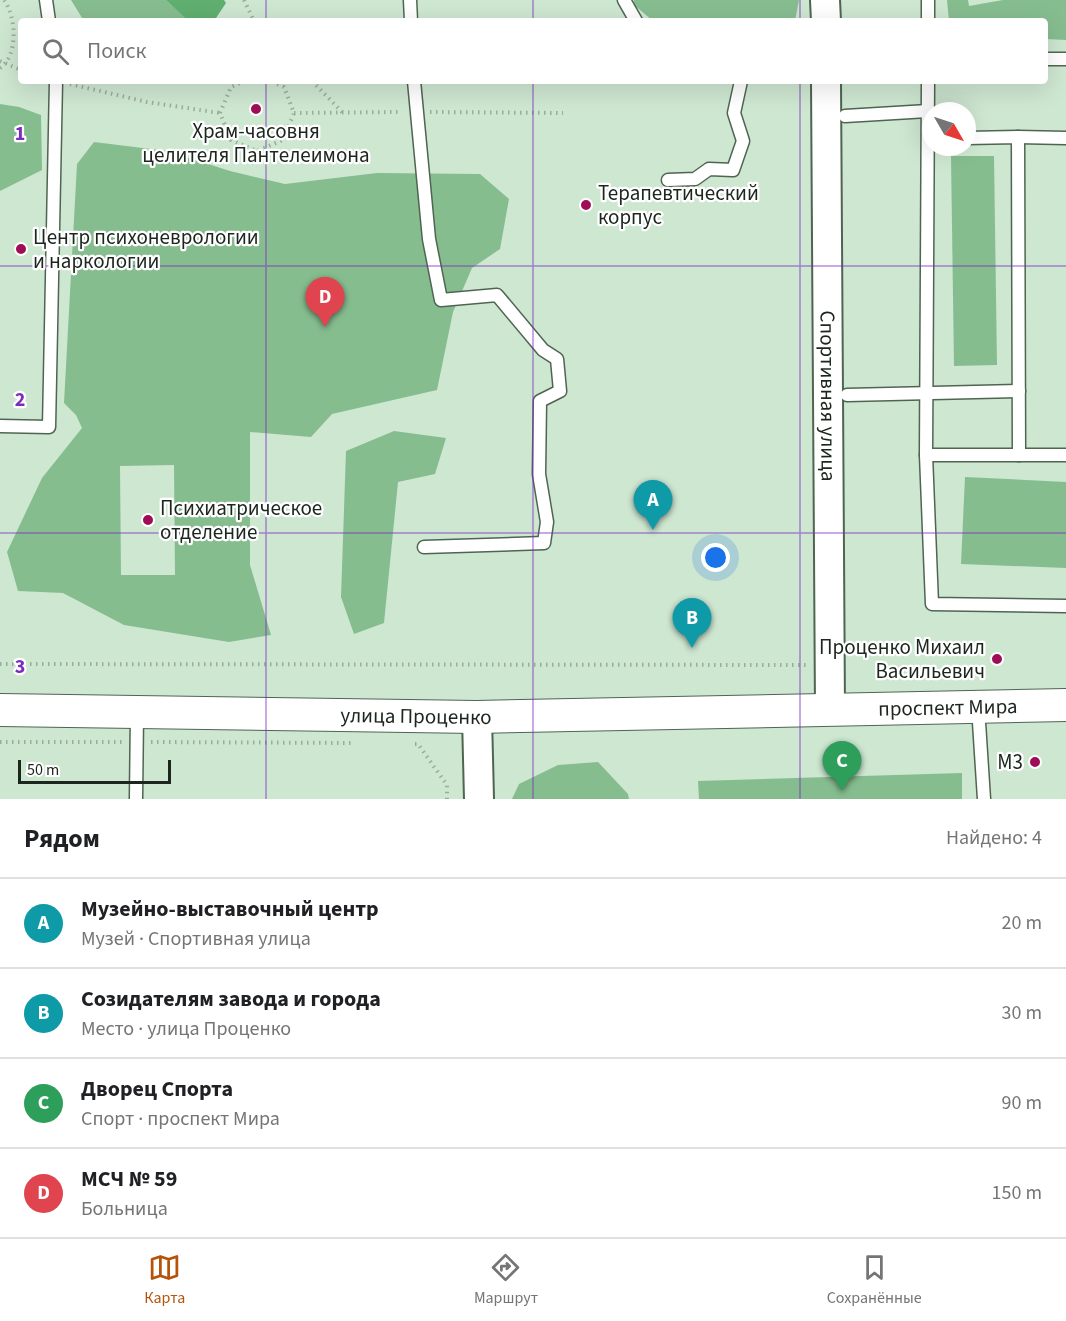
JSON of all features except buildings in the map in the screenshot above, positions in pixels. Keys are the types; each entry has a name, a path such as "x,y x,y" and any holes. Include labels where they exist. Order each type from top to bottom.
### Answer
{"main road":[{"name":"проспект Мира","path":"830,710 1066,705"},
{"name":"улица Проценко","path":"0,710 137,710 477,717 830,710"}],"street":[{"path":"825,0 826,18"},
{"name":"Спортивная улица","path":"826,84 830,710"},
{"path":"477,717 478,799"}],"lane":[{"path":"46,0 49,18"},
{"path":"410,0 411,18"},
{"path":"624,0 634,18"},
{"path":"928,0 928,18"},
{"path":"1048,59 1066,59"},
{"path":"0,426 49,427 62,84"},
{"path":"414,84 429,239 441,300 497,295 543,350 556,358 560,391 540,401 539,474 547,522 544,543 424,547"},
{"path":"668,180 695,178 710,169 733,170 743,141 734,113 740,84"},
{"path":"928,84 928,102"},
{"path":"845,116 922,111"},
{"path":"1018,137 1019,455"},
{"path":"976,138 1066,138"},
{"path":"929,156 926,455 932,604 1066,606"},
{"path":"847,395 1019,391"},
{"path":"926,455 1066,455"},
{"path":"978,706 984,799"},
{"path":"136,799 137,710"}],"path":[{"path":"244,0 253,18"},
{"path":"0,6 5,1 16,34 5,65 0,68"},
{"path":"0,61 18,69"},
{"path":"70,84 147,102 220,113"},
{"path":"238,84 231,87 220,113 231,140 257,151 284,140 294,113 284,87 277,84"},
{"path":"315,84 343,113"},
{"path":"0,664 830,665"},
{"path":"0,742 359,743"},
{"path":"406,743 418,744 447,785 447,799"}],"shaded area":[{"path":"71,0 166,0 185,18 82,18"},
{"path":"166,0 224,0 226,3 216,18 185,18"},
{"path":"634,0 799,0 796,18 649,18 633,4"},
{"path":"947,0 968,0 969,6 1003,0 1066,0 1066,40 1048,39 1048,18 949,18"},
{"path":"0,104 19,107 41,115 42,170 0,191"},
{"path":"94,142 167,151 230,171 285,184 377,173 480,174 509,199 500,249 472,268 453,312 437,390 332,414 311,437 250,432 250,565 271,635 229,642 124,625 63,593 18,591 7,552 42,478 82,428 76,415 64,403 77,164","holes":["174,465 175,575 121,575 120,466"]},
{"path":"951,156 994,156 997,365 954,366"},
{"path":"394,431 446,438 435,474 398,482 384,623 354,634 341,597 346,451"},
{"path":"965,477 1066,482 1066,568 961,564"},
{"path":"598,762 628,794 629,799 512,799 519,784 558,765"},
{"path":"962,773 962,799 699,799 698,781"}],"place":[{"name":"Храм-часовня целителя Пантелеимона","path":"256,109"},
{"name":"Терапевтический корпус","path":"586,205"},
{"name":"Центр психоневрологии и наркологии","path":"21,249"},
{"name":"МСЧ № 59","path":"325,327"},
{"name":"Психиатрическое отделение","path":"148,520"},
{"name":"Музейно-выставочный центр","path":"653,530"},
{"name":"Созидателям завода и города","path":"692,648"},
{"name":"Проценко Михаил Васильевич","path":"997,659"},
{"name":"M3","path":"1035,762"},
{"name":"Дворец Спорта","path":"842,791"}]}
